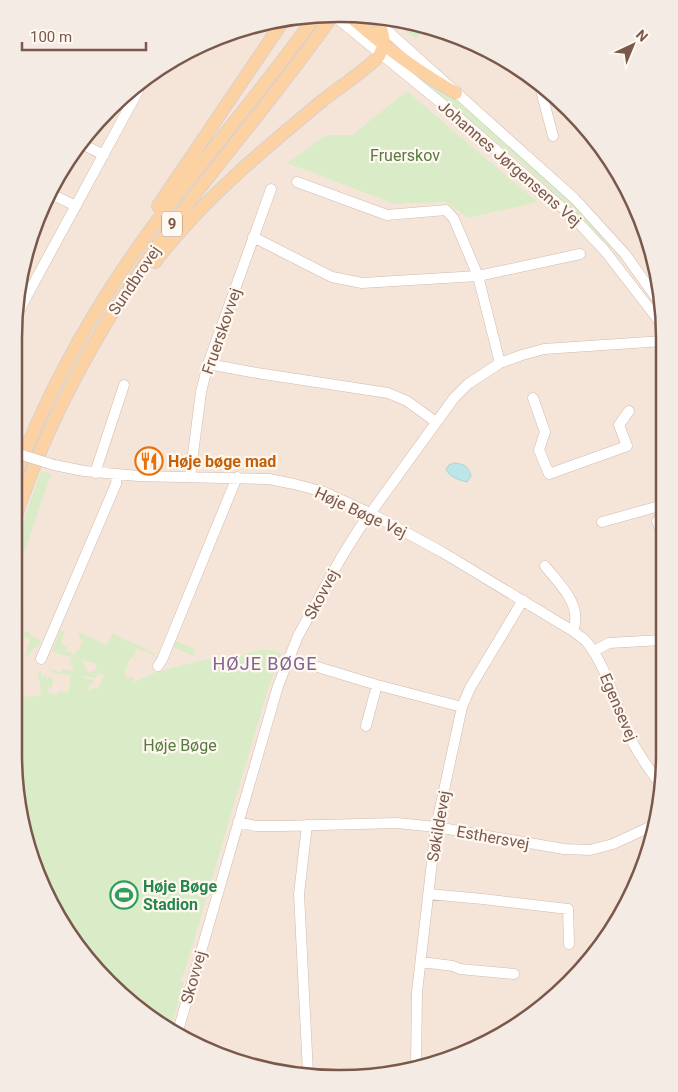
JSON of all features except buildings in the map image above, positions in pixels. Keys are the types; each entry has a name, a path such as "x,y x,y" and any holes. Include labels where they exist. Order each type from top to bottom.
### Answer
{"main road":[{"name":"Sundbrovej","path":"22,501 44,443 83,362 135,277 190,201 330,22"},
{"path":"357,23 382,49 456,93"},
{"name":"Sundbrovej","path":"22,460 39,417 80,337 114,283 166,210 310,24"},
{"path":"44,443 115,320 149,270 198,211 237,174 374,60 382,49 383,34 379,25"},
{"path":"80,337 98,299 116,268 278,29"}],"street":[{"name":"Johannes Jørgensens Vej","path":"336,22 382,49 574,218 604,251 655,314"},
{"name":"Johannes Jørgensens Vej","path":"382,25 555,180 590,214 625,254 652,291"},
{"path":"25,296 135,97"},
{"path":"543,97 554,136"},
{"path":"87,147 104,155"},
{"path":"297,182 387,215 446,210 454,219 478,276 500,363"},
{"name":"Fruerskovvej","path":"190,477 201,392 208,364 270,189"},
{"path":"56,197 76,206"},
{"path":"253,237 332,277 362,283 478,276 580,254"},
{"name":"Skovvej","path":"179,1026 273,700 288,658 340,558 370,513 454,398 468,384 500,363 522,354 544,349 656,341"},
{"path":"208,364 388,393 406,401 436,422"},
{"path":"95,473 124,385"},
{"path":"533,398 545,432 540,450 549,474 627,446 619,425 629,411"},
{"name":"Høje Bøge Vej","path":"22,455 54,465 95,473 269,479 313,489 370,513 442,552 573,631 585,640 594,651"},
{"path":"41,658 116,484 117,475"},
{"path":"158,666 166,651 237,477"},
{"path":"602,522 656,507"},
{"path":"545,566 570,598 575,608 576,623 573,631"},
{"name":"Søkildevej","path":"416,1060 417,992 436,826 462,707 470,688 523,600"},
{"path":"594,651 609,643 656,640"},
{"name":"Egensevej","path":"594,651 628,733 655,776"},
{"path":"288,658 377,685 462,707"},
{"path":"366,726 377,685"},
{"name":"Esthersvej","path":"238,822 256,826 397,823 436,826 564,849 590,850 613,844 646,829"},
{"path":"307,825 299,894 308,1068"},
{"path":"428,894 471,899 483,898 568,909 569,944"},
{"path":"420,962 453,966 460,969 514,974"}],"shaded area":[{"path":"339,22 360,23 421,33 479,55 532,88 577,130 602,163 623,199 645,257 655,318 656,753 653,794 639,855 623,893 590,946 563,977 532,1004 479,1037 441,1053 380,1067 339,1070 298,1067 237,1053 199,1037 146,1004 115,977 88,946 55,893 39,855 29,815 23,774 22,339 25,298 39,237 55,199 88,146 130,101 181,65 237,39 298,25"}],"green space":[{"path":"404,30 421,33 416,39"},
{"path":"390,54 452,96 547,178 580,210 623,259 539,179"},
{"name":"Fruerskov","path":"407,91 537,202 468,218 446,202 395,204 287,163 326,135 352,135"},
{"path":"41,471 51,474 22,561 22,525"},
{"path":"22,611 25,612 22,620"},
{"name":"Høje Bøge","path":"60,630 64,632 61,644 67,647 66,651 75,654 82,642 78,632 107,645 112,633 154,653 155,656 137,648 134,658 131,657 125,671 126,677 134,677 133,683 153,673 211,658 210,661 222,661 259,650 274,651 282,654 268,688 185,971 180,980 184,983 172,1021 130,991 88,946 55,893 33,835 23,774 22,694 29,697 41,695 38,671 41,671 42,676 46,675 46,678 50,677 53,680 52,688 48,687 49,693 57,695 58,691 68,693 71,676 51,672 49,667 53,671 56,669 56,671 61,672 62,669 74,671 70,665 71,658 82,660 52,652","holes":["82,660 97,664 95,671 87,671","98,673 104,675 98,689 92,688 88,690 89,684 91,685 95,680 83,678 83,676 96,678"]},
{"path":"22,631 30,633 30,635 41,641 39,646 33,649 28,656 25,655 30,639 22,635"},
{"path":"176,641 197,650 192,651 196,652 194,656 174,648"}],"water":[{"path":"454,463 467,468 471,476 467,482 455,478 447,472 446,469 449,465"}],"place":[{"name":"Høje bøge mad","path":"149,461"},
{"name":"Høje Bøge Stadion","path":"124,895"}],"district":[{"name":"HØJE BØGE","path":"265,664"}]}
